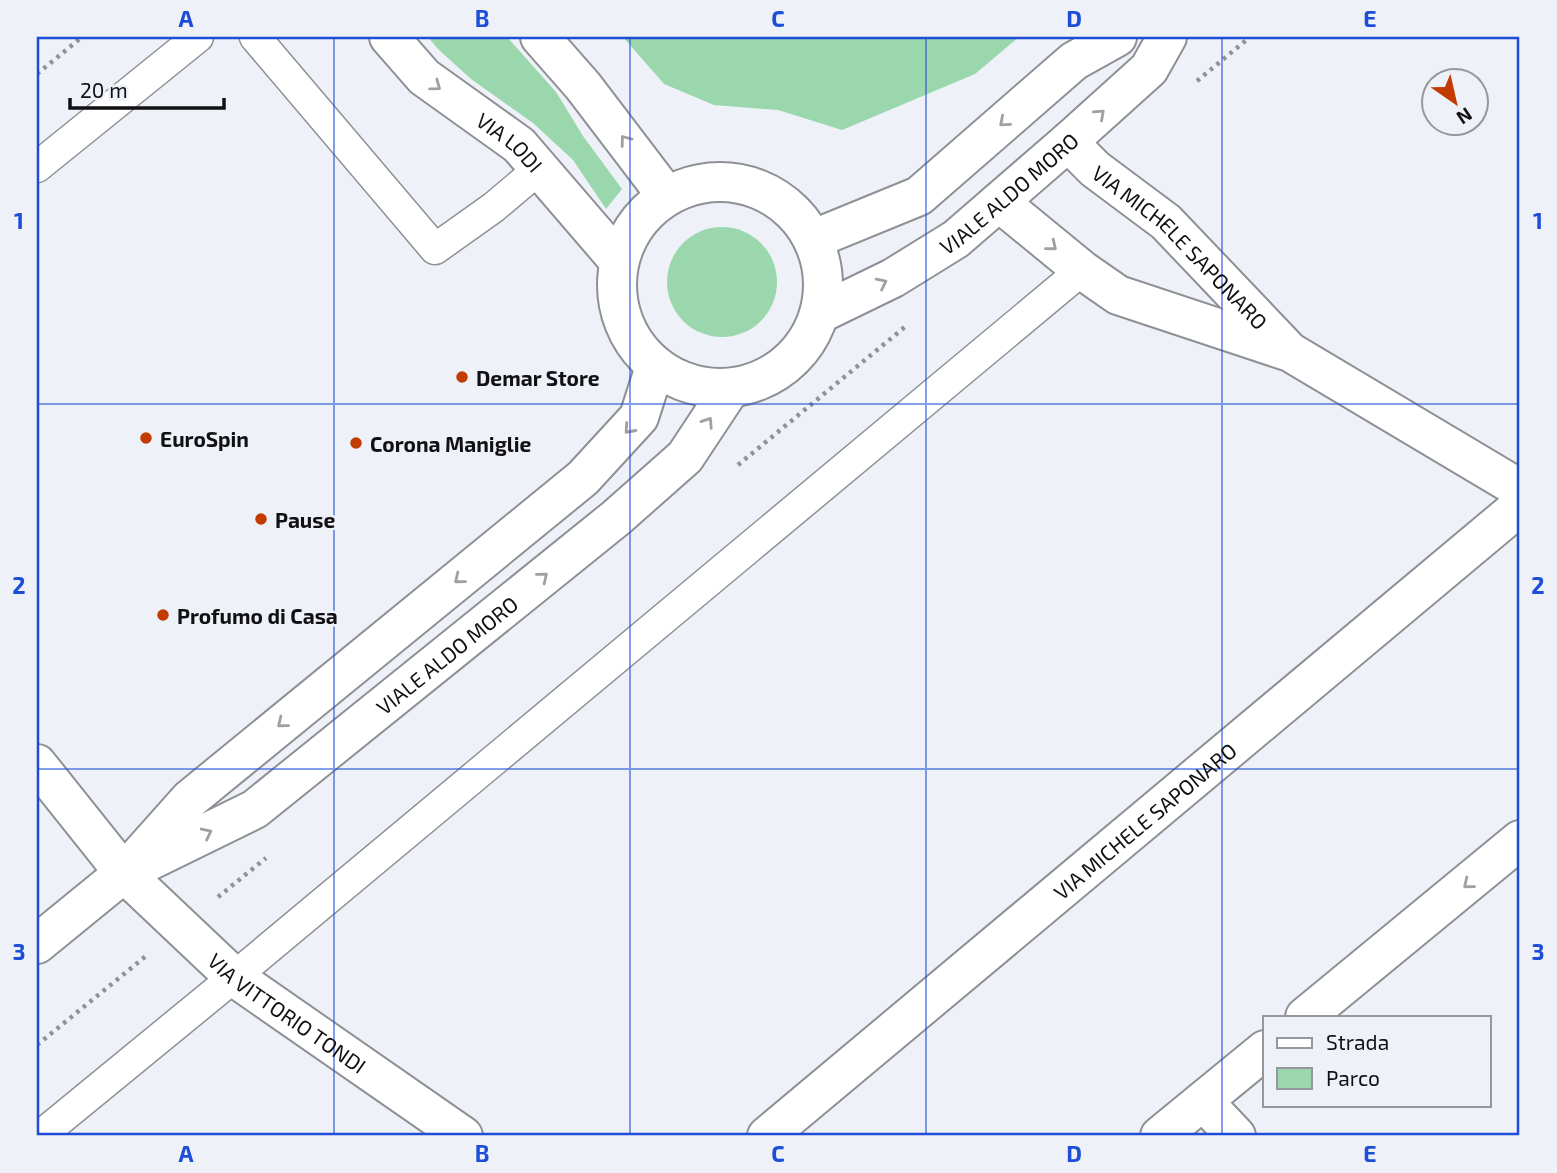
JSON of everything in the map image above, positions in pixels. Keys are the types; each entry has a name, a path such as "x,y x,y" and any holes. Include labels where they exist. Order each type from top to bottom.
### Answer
{"street":[{"name":"VIA LODI","path":"389,37 424,77 519,145 618,260"},
{"path":"540,37 583,86 666,194"},
{"path":"814,239 919,196 1073,61 1117,37"},
{"name":"VIALE ALDO MORO","path":"821,313 893,278 956,239 1149,69 1167,37"},
{"name":"VIA MICHELE SAPONARO","path":"1068,142 1095,169 1166,222 1290,352"},
{"path":"722,180 776,197 814,239 824,276 821,313 802,350 770,376 730,389 690,385 655,367 629,337 616,299 618,260 636,223 666,194 722,180"},
{"name":"VIA MICHELE SAPONARO","path":"999,202 1082,270 1118,295 1290,352 1520,489"},
{"name":"VIALE ALDO MORO","path":"37,944 124,873 190,799 583,478 639,417 655,367"},
{"name":"VIALE ALDO MORO","path":"124,873 255,809 616,518 685,457 730,389"},
{"name":"VIA MICHELE SAPONARO","path":"767,1136 1520,506"},
{"name":"VIA VITTORIO TONDI","path":"37,764 124,873 234,977 464,1136"},
{"path":"1306,1016 1520,840"},
{"path":"1160,1136 1263,1053"},
{"path":"1203,1101 1236,1136"}],"lane":[{"path":"37,167 198,37"},
{"path":"255,37 435,249 494,207 539,169"},
{"path":"40,1136 1082,270"}],"path":[{"path":"37,74 82,37"}],"green space":[{"path":"428,37 507,37 556,92 583,136 622,189 606,209 573,160 533,123 471,79"},
{"path":"623,37 1019,37 975,74 842,130 778,110 714,105 664,84"},
{"path":"722,227 743,231 761,243 773,261 777,282 773,303 761,321 743,333 722,337 701,333 683,321 671,303 667,282 671,261 683,243 701,231"}],"place":[{"name":"Demar Store","path":"462,377"},
{"name":"EuroSpin","path":"146,438"},
{"name":"Corona Maniglie","path":"356,443"},
{"name":"Pause","path":"261,519"},
{"name":"Profumo di Casa","path":"163,615"}]}
